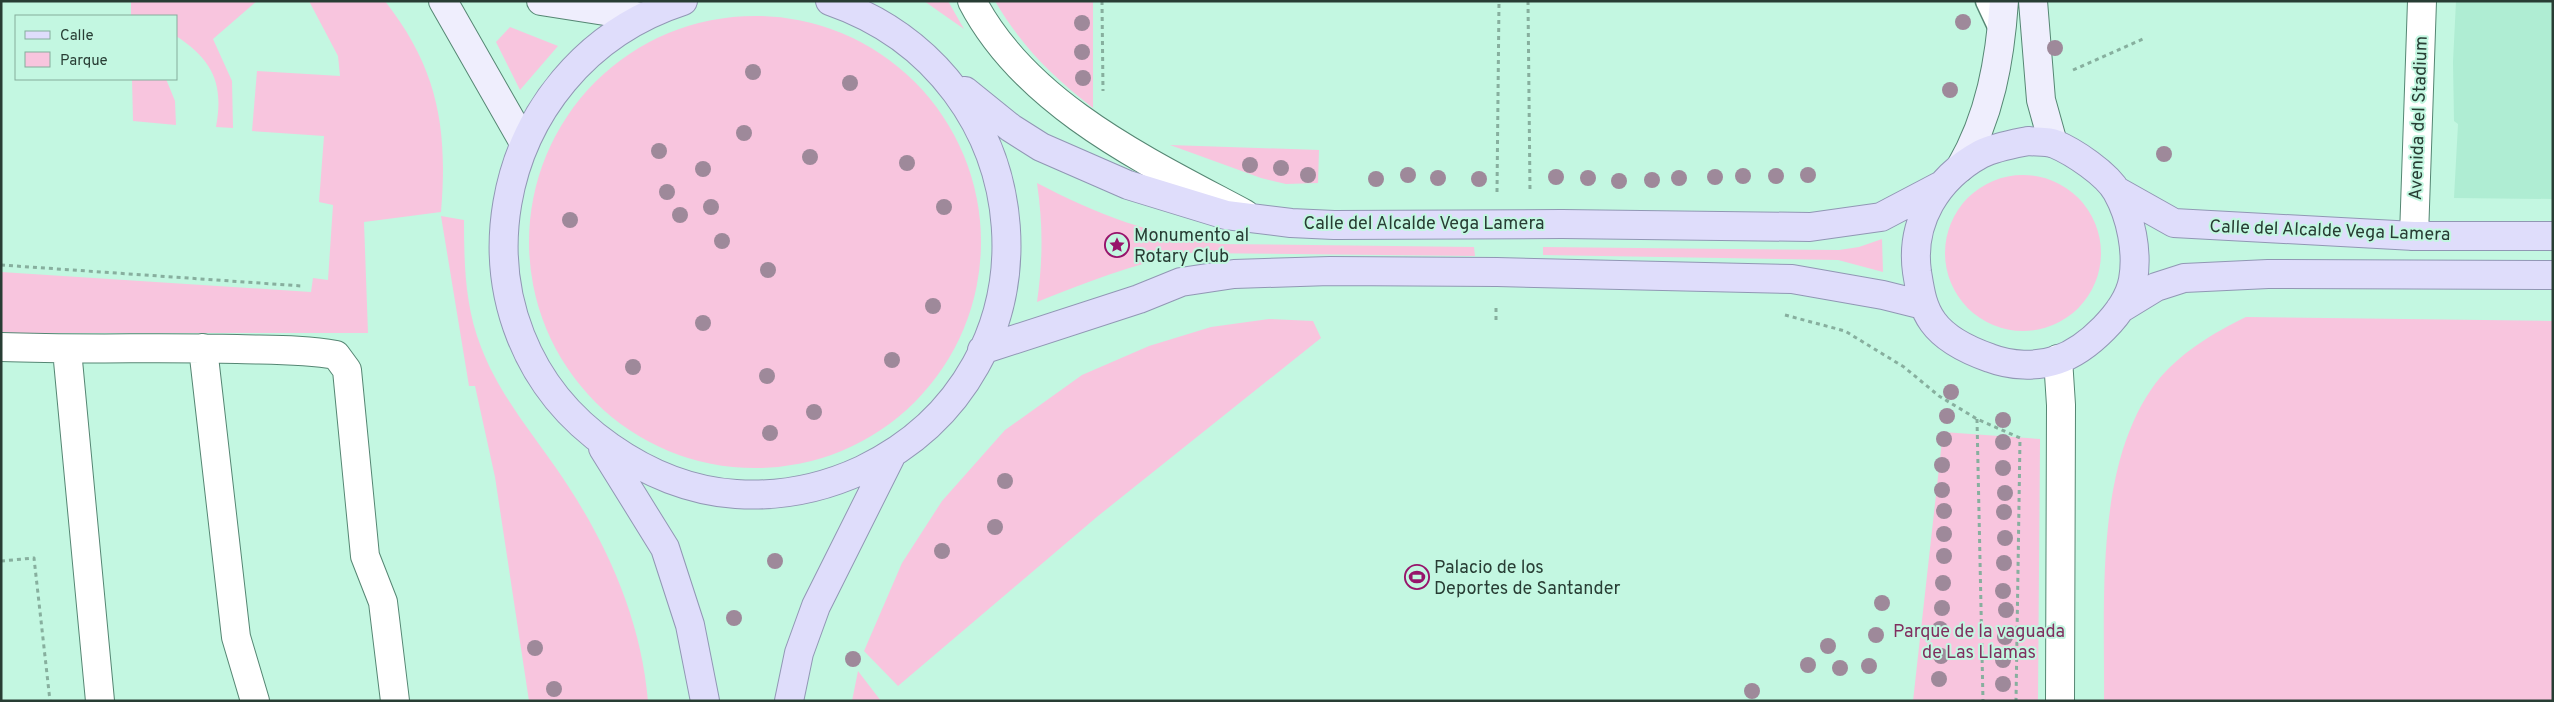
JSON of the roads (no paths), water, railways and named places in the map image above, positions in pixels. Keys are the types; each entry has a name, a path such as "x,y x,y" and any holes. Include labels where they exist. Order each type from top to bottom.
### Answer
{"main road":[{"path":"443,1 524,143"},
{"path":"541,1 643,17"},
{"path":"682,1 643,17 593,49 572,69 537,116 524,143 512,178 505,213 503,249 507,286 516,320 538,370 570,414 596,438 627,460 662,477 698,488 736,494 774,494 811,488 847,477 891,456 940,413 964,383 982,350 996,315 1004,278 1007,240 1004,203 996,166 981,131 962,98 939,69 919,50 875,20 830,1"},
{"path":"1960,168 1974,145 1996,75 2004,1"},
{"path":"2033,1 2041,100 2053,143"},
{"name":"Calle del Alcalde Vega Lamera","path":"939,69 1011,128 1041,147 1128,186 1226,215 1334,225 1530,224 1810,228 1881,217 1940,186"},
{"path":"2120,309 2132,282 2136,256 2132,236 2116,191 2086,161 2053,143 2028,141 2004,146 1982,154 1960,168 1940,186 1921,221 1916,240 1915,260 1923,305 1934,323 1956,342 1974,352 2002,363 2033,365 2058,360 2096,336 2120,309 2156,287 2184,278 2268,274 2553,275"},
{"name":"Calle del Alcalde Vega Lamera","path":"2116,191 2174,223 2414,236 2553,236"},
{"path":"982,350 1140,299 1181,282 1234,274 1330,271 1497,272 1792,279 1883,295 1923,305"},
{"path":"596,438 665,548 690,625 705,701"},
{"path":"789,701 799,653 816,606 891,456"}],"street":[{"path":"972,1 1011,57 1056,100 1124,149 1253,218"},
{"name":"Avenida del Stadium","path":"2414,236 2422,1"},
{"path":"1,347 67,350 204,348 316,351 336,355 347,370 365,556 383,602 395,701"},
{"path":"204,348 236,637 255,701"},
{"path":"67,350 100,701"},
{"path":"2058,360 2061,405 2060,701"}],"lane":[{"path":"1987,1 2002,33"}],"place":[{"name":"Monumento al Rotary Club","path":"1117,245"},
{"name":"Palacio de los Deportes de Santander","path":"1417,577"}],"park label":[{"name":"Parque de la vaguada de Las Llamas","path":"1979,641"}]}
